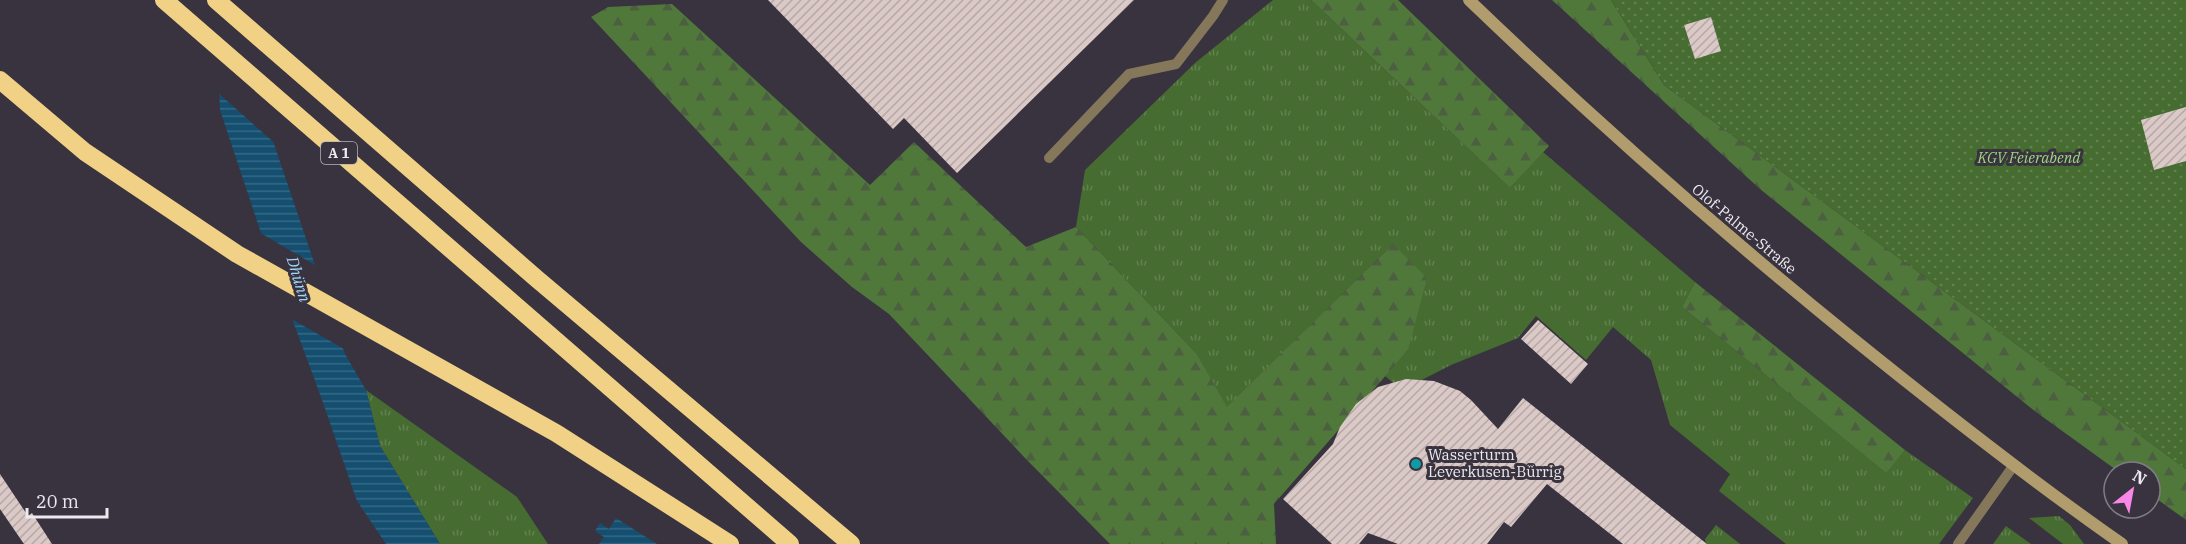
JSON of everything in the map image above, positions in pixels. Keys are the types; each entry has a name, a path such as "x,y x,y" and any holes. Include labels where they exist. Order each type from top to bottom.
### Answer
{"highway":[{"name":"A 1","path":"164,0 790,544"},
{"name":"A 1","path":"216,0 537,279 851,544"},
{"path":"0,80 85,152 237,254 556,433 730,544"}],"main road":[{"name":"Olof-Palme-Straße","path":"1469,0 1653,170 1746,250 1932,403 2122,544"}],"lane":[{"path":"1050,158 1129,74 1176,64 1223,0"},
{"path":"1958,544 2014,465"}],"green space":[{"path":"1273,0 1311,0 1510,188 1543,152 1695,282 1682,307 1885,472 1905,450 1973,498 1939,544 1786,544 1719,491 1730,474 1670,425 1651,360 1613,327 1586,360 1536,316 1518,338 1451,365 1402,390 1385,376 1408,350 1393,244 1227,408 1197,354 1076,227 1085,170 1195,63"},
{"path":"1311,0 1398,0 1549,146 1510,188"},
{"path":"1552,0 1611,0 1664,85 2186,469 2186,520 2162,503 2162,460 2102,460 2036,412 1760,189"},
{"name":"KGV Feierabend","path":"1611,0 2186,0 2186,469 1664,85"},
{"path":"672,4 870,185 914,142 1026,247 1076,227 1197,354 1227,407 1393,244 1427,278 1408,350 1274,504 1276,544 1110,544 889,314 852,287 801,242 591,17 608,7"},
{"path":"1695,282 1905,450 1886,473 1682,307"},
{"path":"366,390 517,497 548,544 440,544 380,446"},
{"path":"2059,516 2070,525 2084,544 2063,544 2029,518"},
{"path":"1716,525 1740,544 1706,544 1705,539"},
{"path":"2006,526 2031,544 1993,544"}],"water":[{"name":"Dhünn","path":"216,0 272,138 345,354 366,390 380,446 440,544 386,544 357,501 267,251 220,110"},
{"path":"616,518 657,544 599,544 604,537 595,531 600,523 609,529"}],"pier":[{"path":"213,0 249,0 259,65 278,146 216,91"},
{"path":"257,231 318,267 346,350 288,317"}],"building":[{"path":"768,0 1134,0 957,173 904,118 893,129"},
{"path":"1711,17 1721,51 1695,59 1684,25"},
{"path":"2186,107 2186,161 2154,170 2141,120"},
{"path":"1538,320 1588,364 1571,384 1521,339"},
{"path":"1406,379 1434,381 1460,391 1498,429 1523,398 1707,544 1623,544 1547,484 1511,527 1504,522 1487,544 1398,544 1368,533 1359,544 1332,544 1283,499 1333,444 1340,427 1356,404 1378,387"},
{"path":"0,474 28,516 32,513 52,544 24,544 0,509"}],"place":[{"name":"Wasserturm Leverkusen-Bürrig","path":"1416,464"}]}
